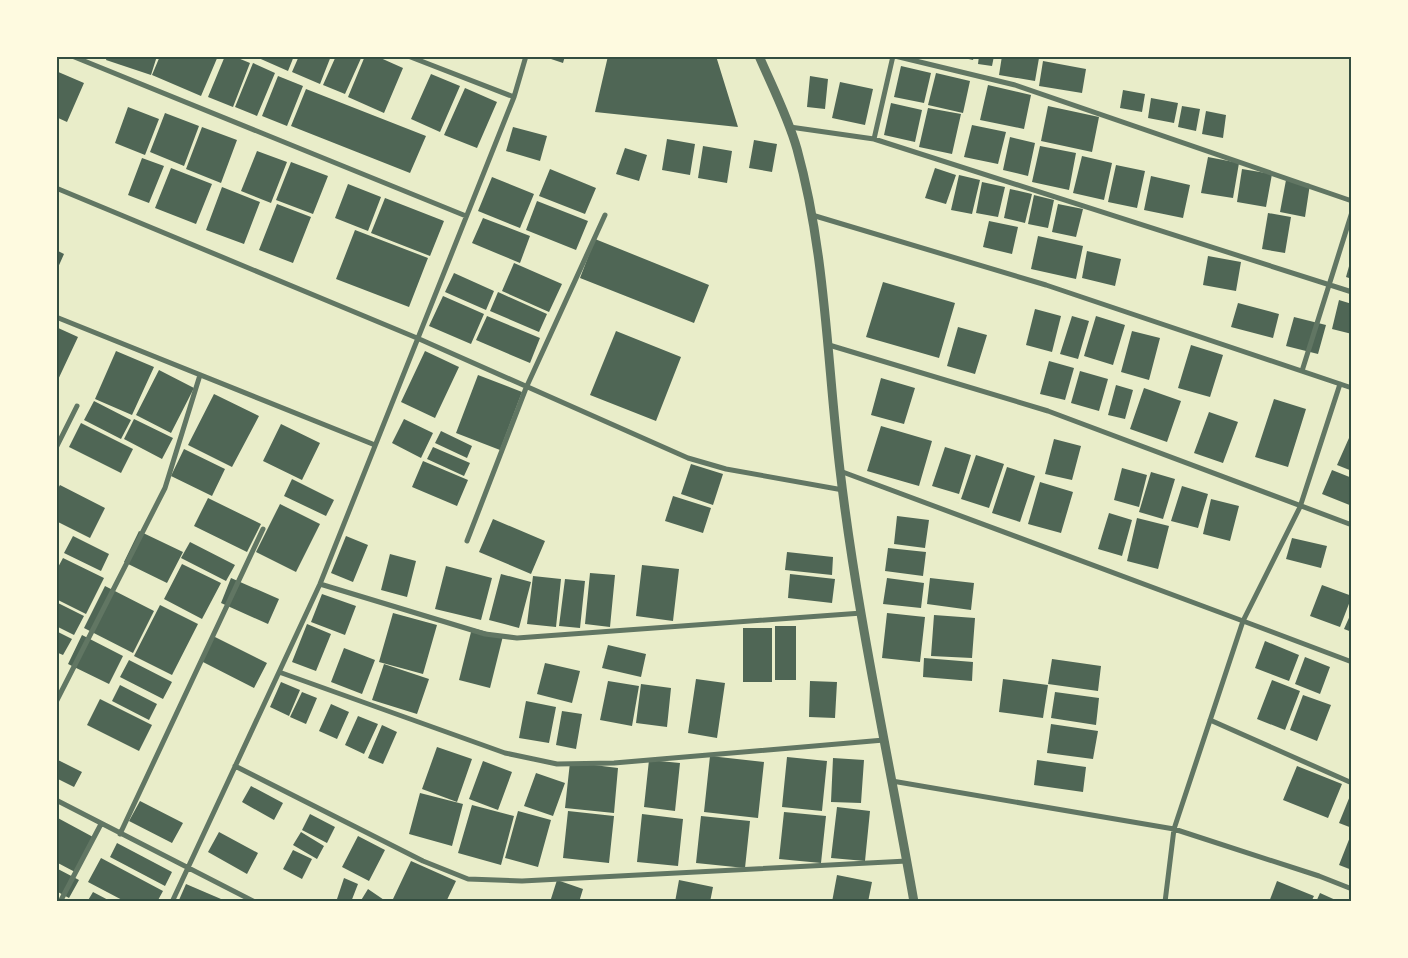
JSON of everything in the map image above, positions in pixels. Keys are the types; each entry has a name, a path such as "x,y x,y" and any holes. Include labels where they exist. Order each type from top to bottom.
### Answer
{"street":[{"path":"72,56 466,216"},
{"path":"408,56 514,97"},
{"path":"172,902 320,584 514,97 526,56"},
{"path":"759,56 796,146 812,215 829,345 840,471 862,613 914,902"},
{"path":"874,139 894,56 1015,86 1352,201"},
{"path":"788,127 874,139 1352,292"},
{"path":"56,188 417,338 526,388 688,458 726,469 843,490"},
{"path":"1302,371 1352,212"},
{"path":"467,541 526,388 605,215"},
{"path":"812,215 1046,285 1352,388"},
{"path":"56,317 375,445"},
{"path":"829,345 1048,411 1352,525"},
{"path":"56,702 165,488 200,375"},
{"path":"1165,902 1174,829 1243,621 1300,507 1340,384"},
{"path":"56,448 77,406"},
{"path":"840,471 1352,662"},
{"path":"120,834 263,529"},
{"path":"320,584 485,634 517,638 862,613"},
{"path":"279,672 505,753 557,764 614,764 884,740"},
{"path":"1210,720 1352,783"},
{"path":"234,766 424,861 468,879 522,881 907,861"},
{"path":"892,782 1174,829 1319,876 1352,889"},
{"path":"56,800 255,902"},
{"path":"60,902 101,824"}],"building":[{"path":"107,56 157,56 151,75 106,60"},
{"path":"160,56 218,56 201,96 152,75"},
{"path":"225,56 233,56 250,63 233,107 208,97"},
{"path":"254,56 294,56 288,71"},
{"path":"299,56 331,56 320,84 292,72"},
{"path":"336,56 362,56 345,94 323,85"},
{"path":"365,56 376,56 403,68 384,113 348,97"},
{"path":"542,56 565,56 563,63"},
{"path":"608,56 716,56 738,127 595,112"},
{"path":"955,56 974,56 973,60"},
{"path":"979,56 994,56 992,66 978,64"},
{"path":"1002,56 1039,58 1035,81 999,75"},
{"path":"1043,61 1086,69 1082,93 1039,86"},
{"path":"253,63 275,73 257,116 235,107"},
{"path":"901,66 931,73 924,103 894,97"},
{"path":"56,71 84,83 67,122 56,117"},
{"path":"936,73 970,81 963,113 928,105"},
{"path":"431,74 460,86 440,132 411,119"},
{"path":"278,76 303,86 287,126 262,116"},
{"path":"810,76 828,79 825,109 807,107"},
{"path":"840,82 873,89 865,125 832,118"},
{"path":"988,85 1031,95 1024,129 980,120"},
{"path":"465,88 497,102 477,148 444,135"},
{"path":"306,89 426,136 410,173 291,126"},
{"path":"1123,90 1145,94 1142,112 1120,108"},
{"path":"1151,98 1178,103 1174,123 1148,118"},
{"path":"891,103 922,110 915,142 884,135"},
{"path":"1048,106 1099,117 1092,152 1041,141"},
{"path":"1182,106 1200,109 1196,131 1178,127"},
{"path":"128,107 159,119 145,155 115,143"},
{"path":"928,108 961,114 952,154 919,147"},
{"path":"1206,111 1226,115 1223,138 1202,134"},
{"path":"165,113 199,126 184,166 150,152"},
{"path":"972,125 1006,132 998,164 964,157"},
{"path":"202,127 237,140 221,183 186,169"},
{"path":"513,127 547,136 540,161 506,151"},
{"path":"1010,137 1035,143 1028,176 1003,170"},
{"path":"667,139 695,144 690,175 662,170"},
{"path":"754,140 777,144 772,172 749,168"},
{"path":"703,146 732,151 727,183 698,178"},
{"path":"1040,146 1076,153 1069,190 1032,182"},
{"path":"625,148 647,155 639,181 616,174"},
{"path":"257,151 287,162 271,203 241,191"},
{"path":"1082,156 1112,163 1104,200 1073,193"},
{"path":"1208,157 1239,163 1233,198 1201,193"},
{"path":"142,158 164,166 149,203 128,195"},
{"path":"291,162 328,176 313,214 276,200"},
{"path":"1116,165 1145,171 1137,208 1108,202"},
{"path":"171,168 212,184 196,224 155,208"},
{"path":"935,168 956,175 946,204 925,198"},
{"path":"550,169 596,188 585,214 539,196"},
{"path":"1242,169 1272,174 1266,207 1237,202"},
{"path":"959,175 980,180 972,214 951,210"},
{"path":"1151,176 1190,185 1183,218 1144,210"},
{"path":"492,177 534,194 520,228 478,211"},
{"path":"1286,180 1310,184 1305,217 1280,212"},
{"path":"982,182 1005,187 998,217 976,213"},
{"path":"348,184 381,197 368,231 335,218"},
{"path":"222,187 260,202 244,244 206,230"},
{"path":"1010,189 1032,194 1025,223 1004,218"},
{"path":"1034,195 1054,200 1048,228 1028,224"},
{"path":"385,198 444,221 430,256 371,233"},
{"path":"537,201 588,221 576,250 526,230"},
{"path":"277,204 311,217 293,263 259,250"},
{"path":"1058,204 1083,209 1076,237 1052,232"},
{"path":"1268,213 1291,217 1285,253 1262,249"},
{"path":"483,218 530,236 520,263 472,243"},
{"path":"989,221 1018,227 1012,254 983,247"},
{"path":"355,230 428,258 409,307 336,279"},
{"path":"1038,236 1083,246 1076,279 1031,269"},
{"path":"595,239 709,285 694,323 580,278"},
{"path":"56,250 64,254 56,272"},
{"path":"1087,251 1121,259 1115,286 1082,278"},
{"path":"1208,256 1241,262 1236,291 1203,285"},
{"path":"1352,259 1352,279 1346,277"},
{"path":"514,263 562,284 549,312 502,291"},
{"path":"454,273 494,291 486,310 445,292"},
{"path":"883,282 955,303 939,358 866,337"},
{"path":"498,292 547,314 539,332 490,311"},
{"path":"443,296 484,314 471,344 429,326"},
{"path":"1339,300 1352,304 1352,334 1332,329"},
{"path":"1238,303 1279,314 1273,338 1231,327"},
{"path":"1035,309 1061,316 1052,352 1026,345"},
{"path":"487,316 540,338 530,363 476,340"},
{"path":"1072,316 1089,321 1078,359 1060,354"},
{"path":"1096,316 1125,325 1113,365 1084,356"},
{"path":"1294,317 1326,325 1318,354 1286,346"},
{"path":"56,327 78,337 56,384"},
{"path":"958,327 987,335 975,374 947,366"},
{"path":"616,331 681,357 656,421 590,395"},
{"path":"1132,331 1160,338 1149,380 1121,372"},
{"path":"1191,345 1223,355 1210,397 1178,388"},
{"path":"116,351 154,367 132,415 95,399"},
{"path":"425,351 459,367 435,418 401,402"},
{"path":"1049,361 1074,368 1065,400 1040,394"},
{"path":"159,370 194,388 171,433 136,415"},
{"path":"1080,371 1108,379 1099,411 1071,403"},
{"path":"478,375 522,392 500,450 456,433"},
{"path":"881,378 915,388 904,424 871,415"},
{"path":"1116,385 1133,390 1125,419 1108,415"},
{"path":"1144,388 1181,401 1167,442 1130,429"},
{"path":"214,394 259,416 232,467 188,445"},
{"path":"1274,399 1306,409 1288,467 1255,457"},
{"path":"94,401 131,420 121,439 84,420"},
{"path":"1209,412 1238,422 1223,463 1194,453"},
{"path":"134,419 173,438 162,459 124,439"},
{"path":"404,419 433,433 421,458 392,443"},
{"path":"81,423 133,449 121,473 69,447"},
{"path":"281,424 320,443 302,480 263,461"},
{"path":"881,426 932,441 919,486 867,471"},
{"path":"441,431 472,446 467,458 435,443"},
{"path":"1349,438 1352,440 1352,471 1337,465"},
{"path":"1054,439 1081,446 1072,480 1045,474"},
{"path":"433,447 470,463 464,476 427,459"},
{"path":"945,447 971,455 959,494 932,486"},
{"path":"184,449 225,469 212,496 171,476"},
{"path":"976,455 1004,464 989,508 961,499"},
{"path":"423,461 468,480 457,506 412,487"},
{"path":"691,464 723,474 713,505 681,494"},
{"path":"1007,467 1035,476 1020,522 992,513"},
{"path":"1122,468 1147,475 1139,507 1114,500"},
{"path":"1332,470 1352,478 1352,506 1322,494"},
{"path":"1151,472 1175,479 1163,519 1139,512"},
{"path":"292,479 334,500 326,516 284,496"},
{"path":"1040,482 1073,492 1061,533 1028,524"},
{"path":"60,485 105,508 90,538 56,521 56,492"},
{"path":"1182,486 1208,494 1198,528 1171,521"},
{"path":"673,496 711,508 703,533 665,521"},
{"path":"208,498 261,524 247,552 194,526"},
{"path":"1211,499 1239,506 1230,541 1203,534"},
{"path":"280,504 320,524 296,572 256,552"},
{"path":"1109,513 1132,520 1122,556 1098,549"},
{"path":"897,516 929,520 925,548 894,544"},
{"path":"1137,518 1169,526 1158,569 1127,561"},
{"path":"493,519 545,541 531,574 479,552"},
{"path":"139,531 183,552 167,583 124,562"},
{"path":"73,536 109,554 101,571 64,553"},
{"path":"346,536 368,545 353,582 331,573"},
{"path":"1292,538 1327,546 1321,568 1286,559"},
{"path":"190,542 235,565 226,581 181,558"},
{"path":"888,548 926,552 923,576 885,571"},
{"path":"787,552 833,557 832,575 785,570"},
{"path":"390,554 416,561 407,597 381,590"},
{"path":"63,558 104,578 86,614 56,599 56,571"},
{"path":"182,564 221,583 202,619 164,599"},
{"path":"642,565 679,569 673,621 636,616"},
{"path":"446,566 492,578 481,620 435,609"},
{"path":"590,573 615,575 610,627 585,624"},
{"path":"501,574 531,582 519,628 489,620"},
{"path":"790,574 835,579 832,603 788,598"},
{"path":"533,576 561,579 556,627 527,624"},
{"path":"231,578 279,599 268,624 221,603"},
{"path":"887,578 924,583 921,608 883,604"},
{"path":"930,578 974,583 971,610 927,604"},
{"path":"565,579 585,581 580,628 559,626"},
{"path":"1322,585 1352,596 1340,627 1310,616"},
{"path":"105,586 154,611 133,653 84,628"},
{"path":"322,594 356,606 345,635 311,622"},
{"path":"56,602 84,616 74,635 56,626"},
{"path":"160,605 198,624 172,675 134,656"},
{"path":"1352,611 1352,632 1344,629"},
{"path":"393,613 437,625 423,674 379,662"},
{"path":"887,613 925,617 920,662 882,658"},
{"path":"934,615 975,618 972,658 931,656"},
{"path":"307,624 331,634 316,671 292,662"},
{"path":"775,626 796,626 796,680 775,680"},
{"path":"472,628 503,636 490,688 459,680"},
{"path":"743,628 772,628 772,682 743,682"},
{"path":"56,631 72,639 63,655 56,652"},
{"path":"82,635 123,656 109,684 68,664"},
{"path":"213,636 267,663 254,688 201,661"},
{"path":"1265,641 1299,655 1289,681 1255,668"},
{"path":"608,645 646,654 641,677 602,668"},
{"path":"344,648 375,660 362,694 331,682"},
{"path":"1305,657 1330,667 1320,694 1295,684"},
{"path":"924,658 973,662 972,681 923,677"},
{"path":"1052,659 1101,666 1098,691 1048,684"},
{"path":"129,660 172,682 163,699 120,677"},
{"path":"545,663 580,671 572,703 537,694"},
{"path":"384,664 429,679 417,714 372,700"},
{"path":"696,679 725,683 717,738 688,733"},
{"path":"1003,679 1048,685 1043,718 999,712"},
{"path":"1272,680 1300,691 1285,730 1257,719"},
{"path":"608,681 639,686 632,726 600,720"},
{"path":"810,681 837,682 835,718 809,717"},
{"path":"281,682 300,690 289,716 270,707"},
{"path":"641,684 671,688 667,727 636,723"},
{"path":"120,685 157,704 149,720 112,701"},
{"path":"302,692 317,698 306,724 290,717"},
{"path":"1055,692 1099,698 1096,725 1051,718"},
{"path":"1303,695 1331,705 1317,741 1290,730"},
{"path":"100,699 152,725 139,751 87,725"},
{"path":"526,701 556,707 549,743 519,738"},
{"path":"331,704 349,712 337,739 319,731"},
{"path":"562,711 582,714 576,749 556,745"},
{"path":"358,716 378,724 364,754 345,745"},
{"path":"1051,724 1098,731 1093,759 1047,753"},
{"path":"382,725 397,732 383,764 368,758"},
{"path":"437,747 472,759 457,802 422,789"},
{"path":"710,756 764,762 758,818 704,812"},
{"path":"787,757 827,761 822,811 782,807"},
{"path":"833,758 864,760 861,803 831,802"},
{"path":"56,759 82,772 74,787 56,778"},
{"path":"649,760 680,763 675,811 644,807"},
{"path":"1037,760 1086,767 1083,792 1034,785"},
{"path":"483,761 512,772 498,810 469,799"},
{"path":"570,762 618,768 614,813 565,808"},
{"path":"1297,766 1342,784 1328,818 1283,800"},
{"path":"536,773 565,783 553,816 524,806"},
{"path":"251,786 283,803 274,820 242,802"},
{"path":"1352,791 1352,828 1339,823"},
{"path":"420,793 463,804 452,846 409,834"},
{"path":"140,801 183,823 172,843 129,821"},
{"path":"472,805 514,816 501,865 458,853"},
{"path":"837,807 870,811 865,861 831,858"},
{"path":"518,811 551,820 538,867 505,858"},
{"path":"568,811 614,816 609,863 563,858"},
{"path":"784,812 826,816 821,863 779,859"},
{"path":"310,814 335,827 327,843 302,830"},
{"path":"642,814 683,819 678,866 637,862"},
{"path":"701,816 750,821 745,868 696,863"},
{"path":"56,817 93,837 75,872 56,862"},
{"path":"219,832 258,853 247,874 208,852"},
{"path":"301,832 324,846 317,859 293,845"},
{"path":"358,836 385,850 369,881 342,867"},
{"path":"1350,837 1352,838 1352,870 1339,865"},
{"path":"117,843 172,872 165,886 110,857"},
{"path":"293,850 312,859 302,879 283,869"},
{"path":"101,858 163,891 157,902 126,902 88,882"},
{"path":"411,861 456,881 446,902 400,902 393,899"},
{"path":"56,868 79,880 69,898 56,891"},
{"path":"837,875 872,882 868,902 832,902"},
{"path":"344,878 358,884 351,902 336,902"},
{"path":"557,880 583,889 579,902 550,902"},
{"path":"679,880 713,887 710,902 675,902"},
{"path":"1277,881 1314,896 1311,902 1269,902"},
{"path":"186,884 228,902 182,902 179,900"},
{"path":"368,889 387,902 360,902"},
{"path":"93,892 112,902 87,902"},
{"path":"1320,893 1340,902 1316,902"}]}
